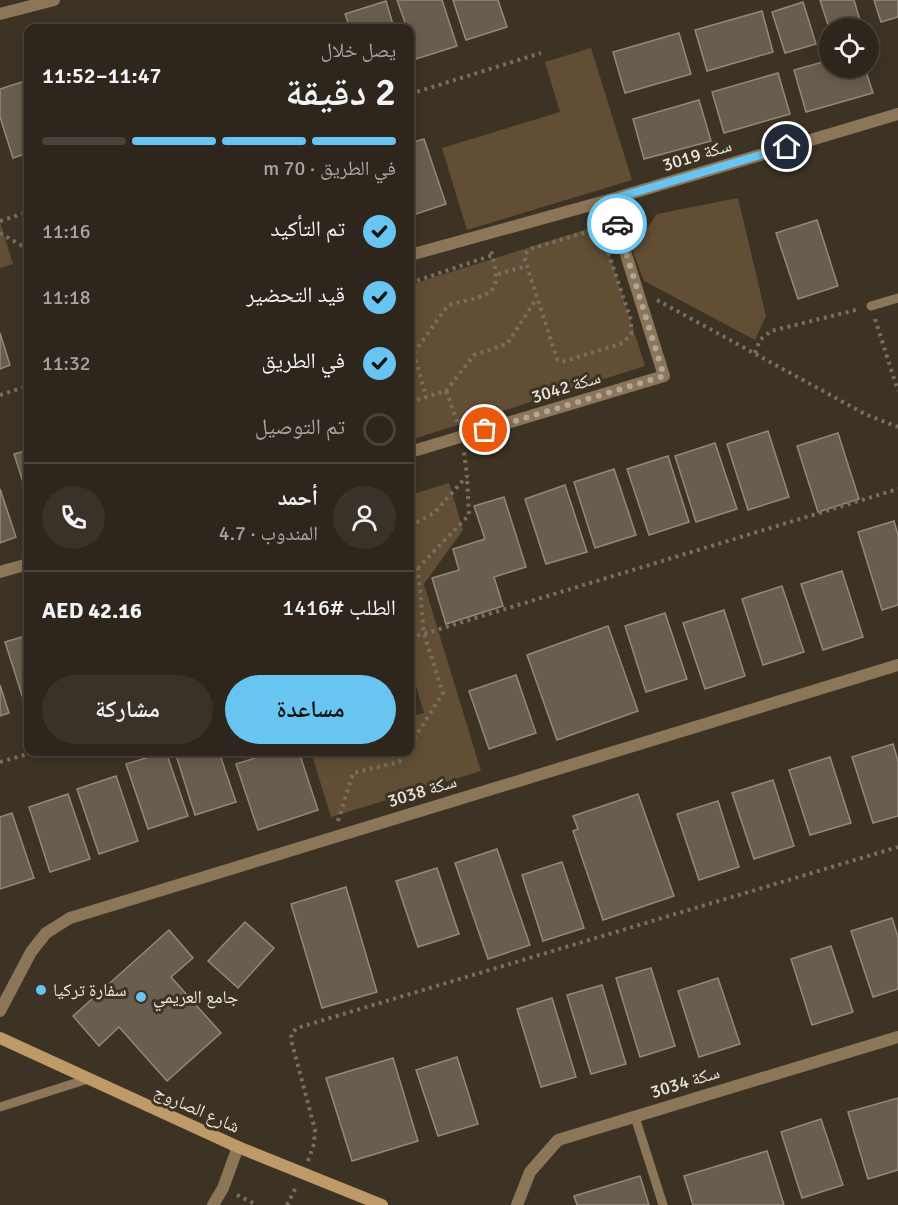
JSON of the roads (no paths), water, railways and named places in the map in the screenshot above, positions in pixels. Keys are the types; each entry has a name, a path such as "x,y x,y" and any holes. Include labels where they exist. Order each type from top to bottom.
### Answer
{"main road":[{"name":"شارع الصاروج","path":"0,1038 238,1147 382,1205"}],"street":[{"path":"0,14 54,0"},
{"name":"سكة 3019","path":"414,254 609,200 898,114"},
{"name":"سكة 3042","path":"414,451 664,376 609,200"},
{"path":"0,572 24,565"},
{"name":"سكة 3038","path":"0,1011 31,952 46,933 70,918 898,664"},
{"name":"سكة 3034","path":"517,1205 530,1172 558,1140 898,1036"},
{"path":"213,1205 223,1188 238,1147"}],"lane":[{"path":"871,306 898,298"},
{"path":"2,1105 88,1079"},
{"path":"635,1117 663,1205"}],"place":[{"name":"سفارة تركيا","path":"41,990"},
{"name":"جامع العريمي","path":"141,997"}]}
